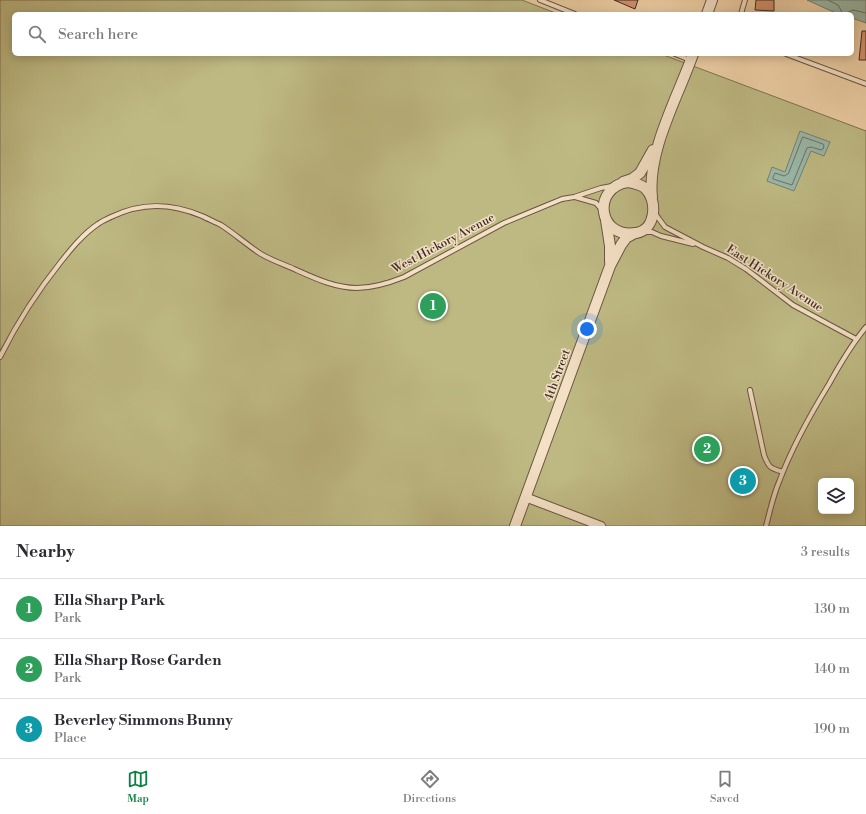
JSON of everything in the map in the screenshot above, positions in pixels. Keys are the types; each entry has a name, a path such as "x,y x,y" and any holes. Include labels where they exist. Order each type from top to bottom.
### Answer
{"street":[{"path":"708,12 712,0"},
{"path":"661,136 640,173 611,190 606,197 604,214 611,228 618,232 637,233 650,223 653,215 651,185 654,162 661,136 692,57"},
{"path":"620,184 631,182 642,186 648,192 653,205"},
{"name":"4th Street","path":"604,214 610,246 609,270"},
{"name":"4th Street","path":"515,526 609,270 626,238 637,233"},
{"path":"527,493 601,526"}],"lane":[{"path":"540,0 570,12"},
{"path":"742,12 745,0"},
{"path":"791,56 866,84"},
{"name":"West Hickory Avenue","path":"0,357 30,302 53,271 78,242 99,223 135,208 156,206 176,207 192,212 220,225 261,254 320,280 344,287 357,288 390,283 404,277 504,222 562,199 620,184"},
{"name":"West Hickory Avenue","path":"574,197 596,203 604,214"},
{"name":"East Hickory Avenue","path":"653,205 659,219 665,227 728,258 746,269 794,305 856,339"},
{"name":"East Hickory Avenue","path":"637,233 652,232 703,247"},
{"path":"766,526 779,482 798,438 843,360 856,339 866,327"},
{"path":"750,390 767,464 770,467 783,472"}],"shaded area":[{"path":"0,0 522,0 553,12 12,12 12,56 666,56 866,131 866,526 0,526"}],"water":[{"path":"807,0 866,0 866,23 854,19 854,12 834,12"},
{"path":"800,131 830,142 824,156 811,151 794,191 767,181 772,167 785,172"}],"building":[{"path":"614,0 638,0 635,9"},
{"path":"756,0 774,0 774,11 755,10"},
{"path":"862,31 866,31 866,60 859,60"}],"place":[{"name":"Ella Sharp Park","path":"433,306"},
{"name":"Ella Sharp Rose Garden","path":"707,449"},
{"name":"Beverley Simmons Bunny","path":"743,481"}]}
